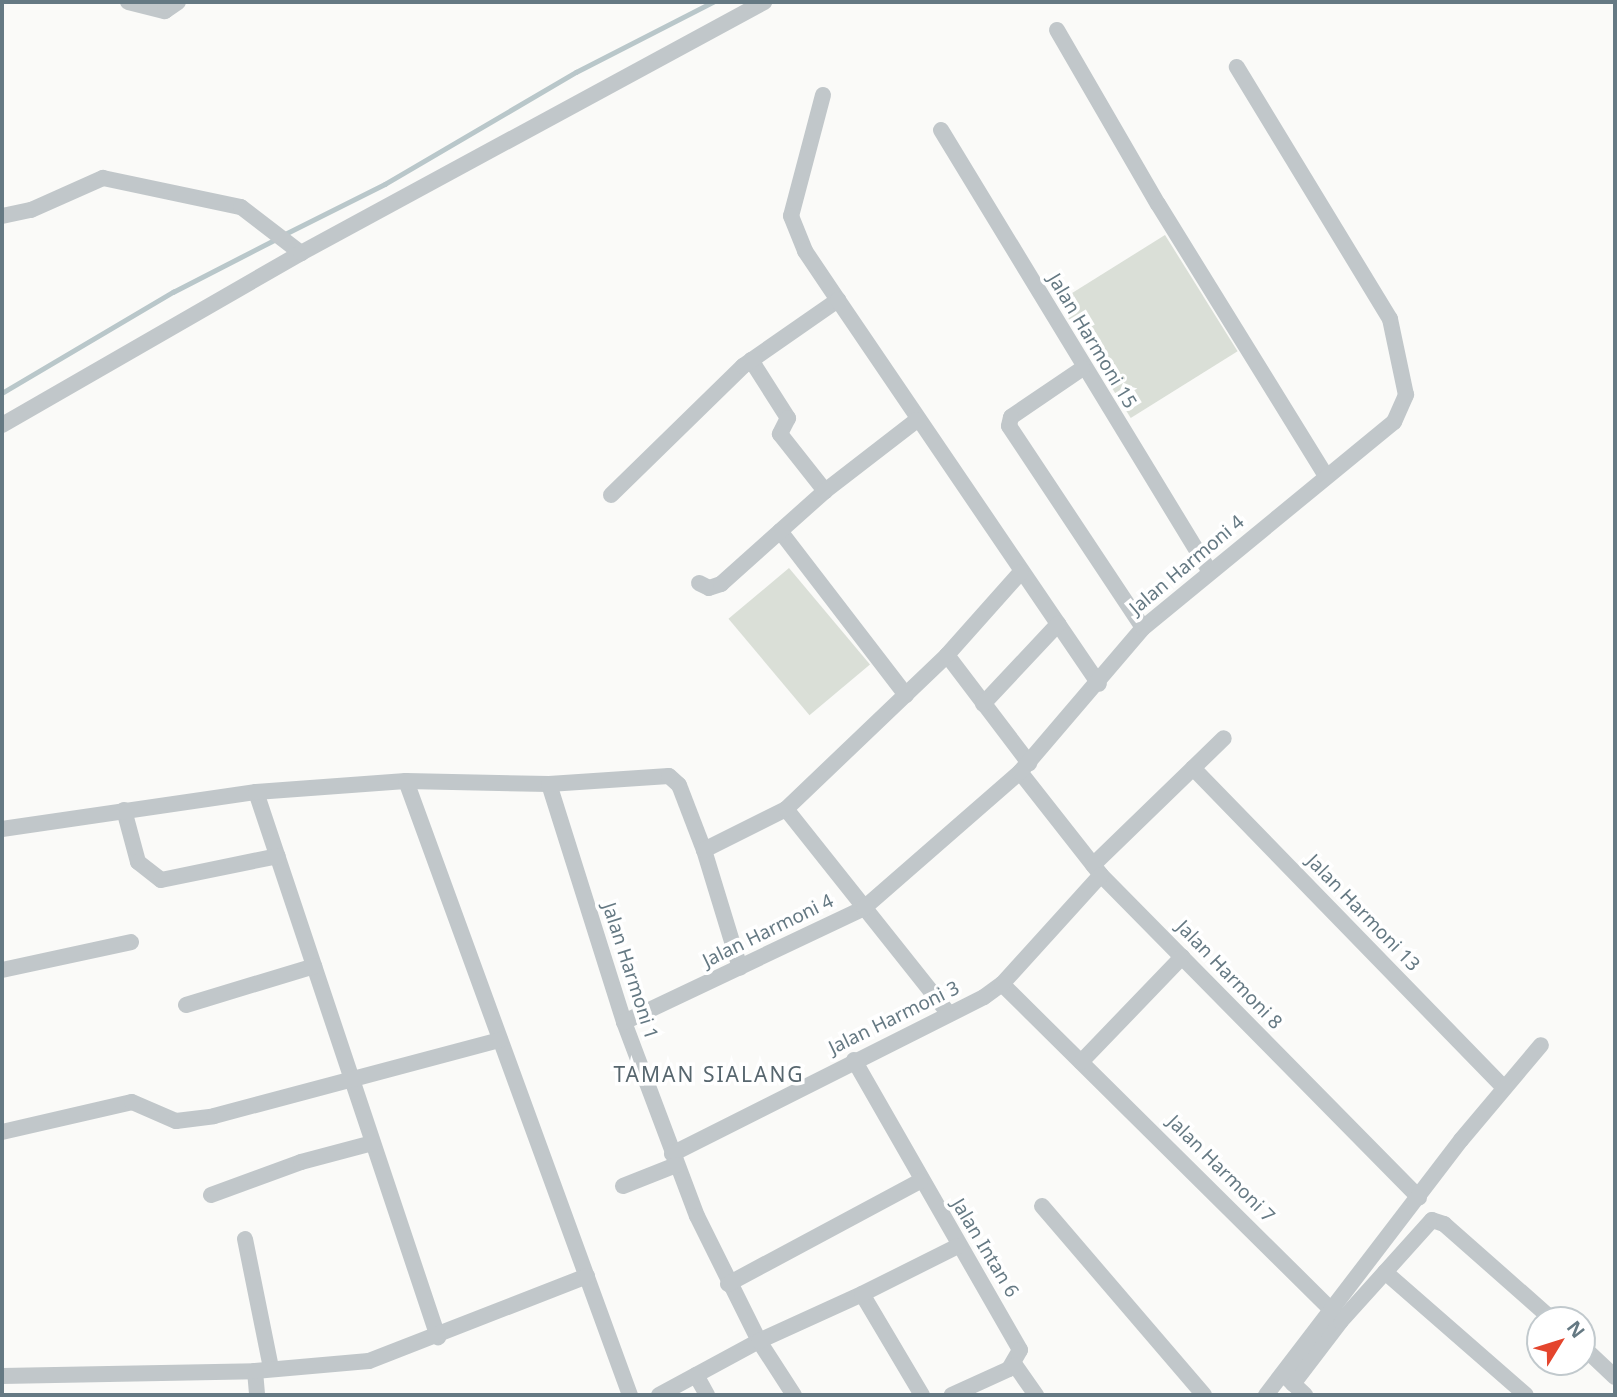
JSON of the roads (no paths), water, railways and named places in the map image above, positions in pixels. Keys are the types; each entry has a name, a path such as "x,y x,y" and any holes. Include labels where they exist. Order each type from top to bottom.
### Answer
{"street":[{"path":"128,2 158,11 178,2"},
{"path":"2,425 301,253 764,2"},
{"path":"1058,30 1158,204 1326,476"},
{"name":"Jalan Harmoni 4","path":"624,1022 864,908 1025,767 1143,628 1394,422 1406,395 1390,319 1237,67"},
{"path":"823,95 791,216 805,251 1098,684"},
{"name":"Jalan Harmoni 15","path":"941,130 1083,368 1210,572"},
{"path":"2,216 31,210 103,178 226,202 270,226 301,253"},
{"path":"611,495 751,360 838,300"},
{"path":"751,360 789,418 780,434 825,491"},
{"path":"1083,368 1011,417 1009,426 1143,628"},
{"path":"699,583 709,588 721,583 825,491 917,420"},
{"path":"780,531 906,695"},
{"path":"704,850 786,809 947,655 1021,572"},
{"path":"983,704 1058,624"},
{"name":"Jalan Harmoni 8","path":"947,655 1097,870 1419,1197"},
{"name":"Jalan Harmoni 3","path":"623,1186 854,1060 949,1014 1002,984 1097,870 1224,738"},
{"name":"Jalan Harmoni 13","path":"1194,768 1503,1087"},
{"path":"2,830 256,792 405,781 550,784 664,776 679,785 704,850 740,968"},
{"path":"405,781 631,1395"},
{"name":"Jalan Harmoni 1","path":"550,784 624,1022 674,1159 728,1284 759,1341 794,1395"},
{"path":"256,792 438,1337"},
{"path":"786,809 949,1014"},
{"path":"124,810 138,862 162,880 278,856"},
{"path":"2,970 131,942"},
{"path":"1081,1062 1182,957"},
{"path":"186,1005 314,966"},
{"name":"Jalan Harmoni 7","path":"1002,984 1329,1308"},
{"path":"2,1132 132,1102 183,1121 500,1040"},
{"path":"1287,1378 1329,1308 1503,1087 1541,1045"},
{"name":"Jalan Intan 6","path":"854,1060 920,1181 1014,1337 1020,1350 1015,1365"},
{"path":"211,1195 301,1162 373,1143"},
{"path":"728,1284 920,1181"},
{"path":"1042,1206 1203,1395"},
{"path":"1266,1395 1287,1378 1385,1272 1426,1223 1438,1220 1537,1306"},
{"path":"245,1239 263,1370 257,1395"},
{"path":"659,1395 759,1341 958,1246"},
{"path":"1385,1272 1525,1395"},
{"path":"2,1376 263,1370 369,1361 438,1337 587,1276"},
{"path":"862,1294 922,1395"},
{"path":"1596,1359 1613,1374"},
{"path":"952,1395 1015,1365 1036,1395"},
{"path":"696,1375 707,1395"},
{"path":"1287,1378 1305,1395"}],"waterway":[{"path":"283,235 385,184 576,72 713,2"},
{"path":"2,393 173,292 276,239"}],"district":[{"name":"TAMAN SIALANG","path":"709,1074"}]}
